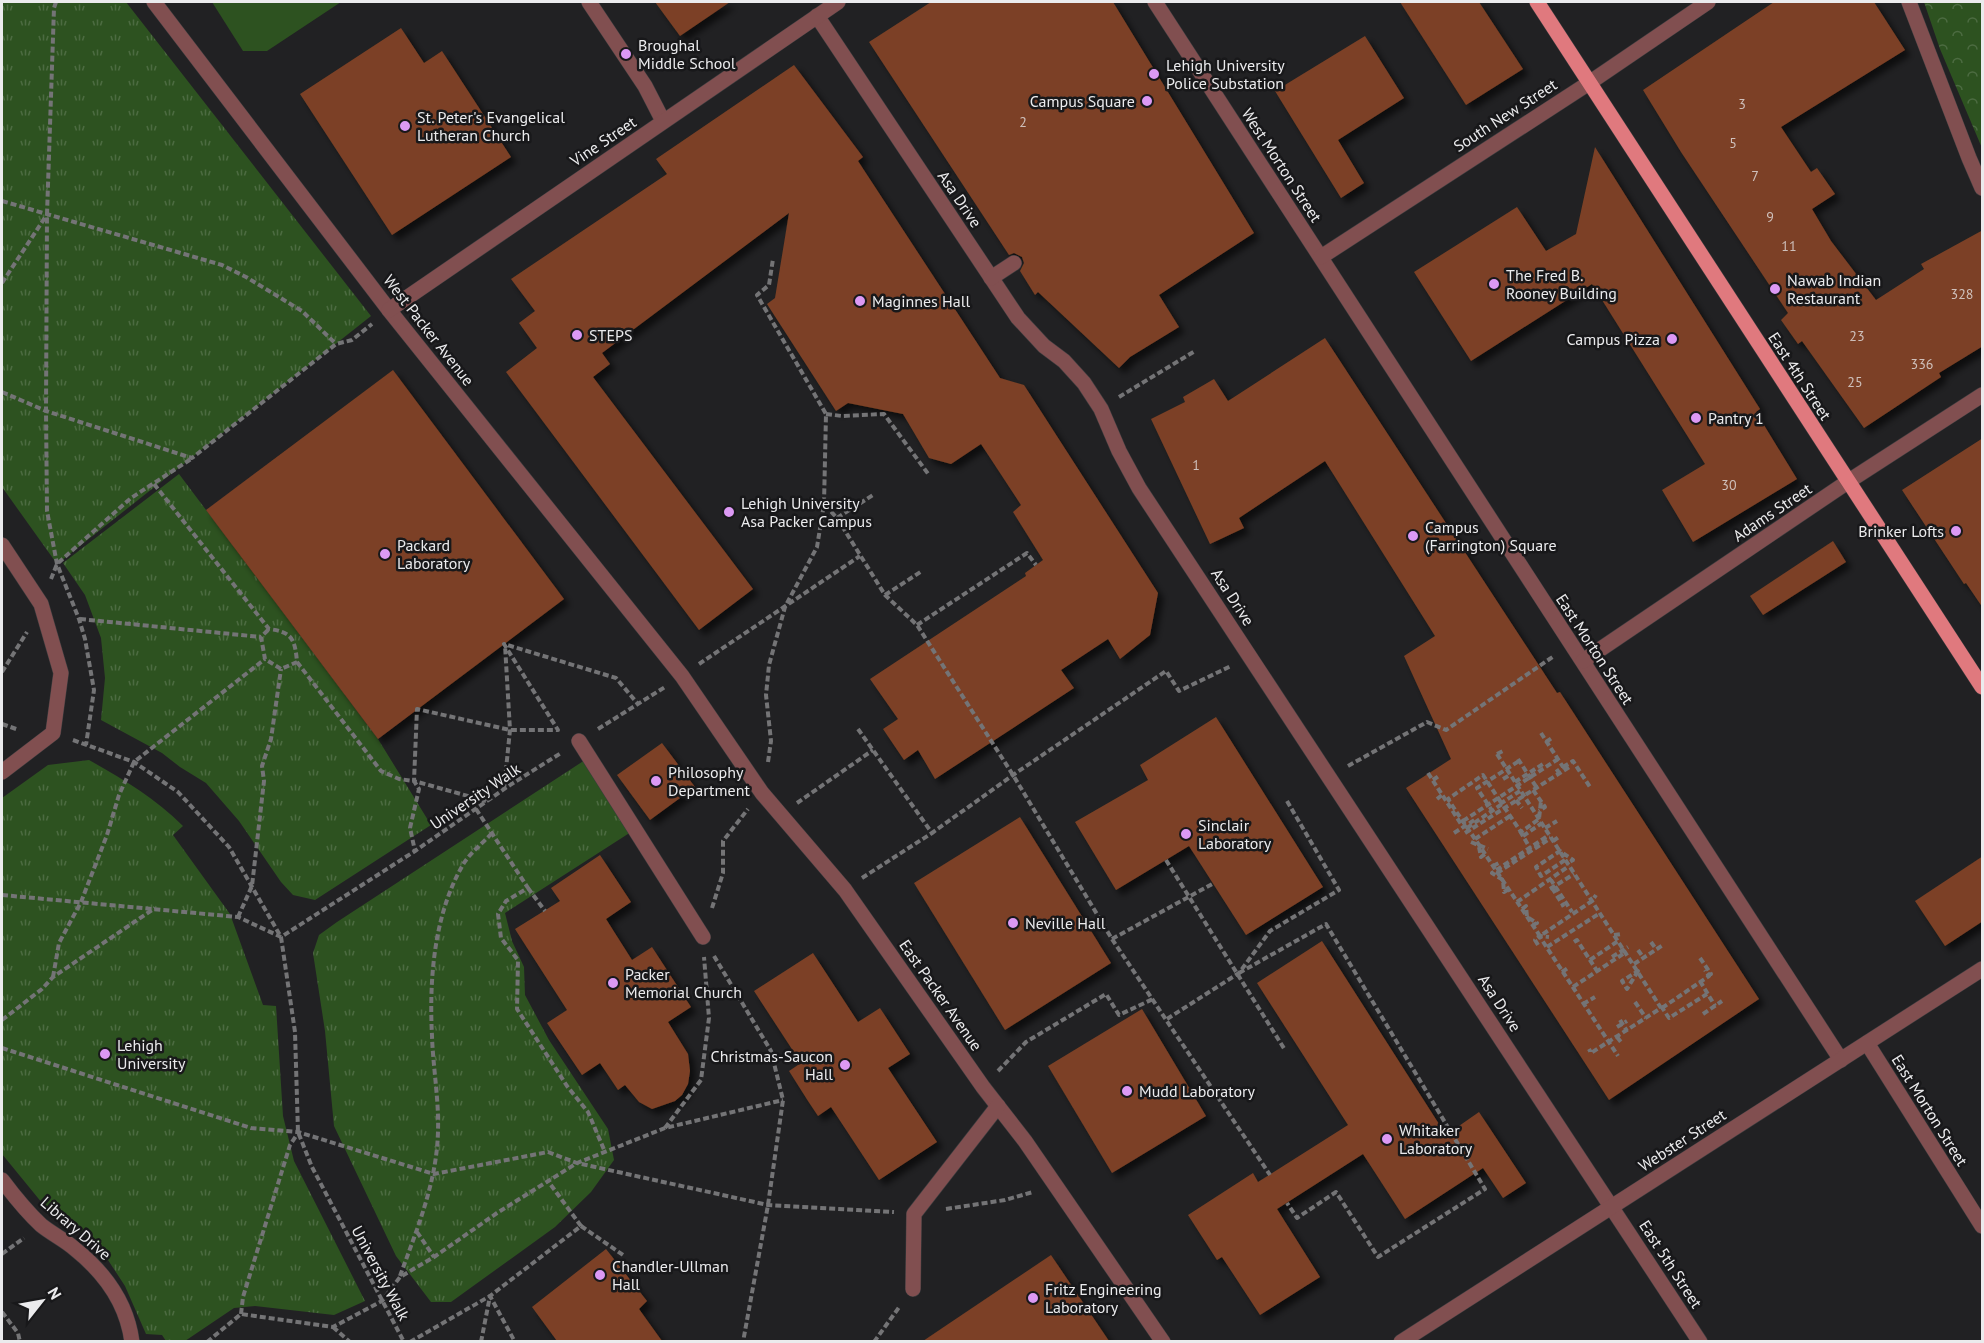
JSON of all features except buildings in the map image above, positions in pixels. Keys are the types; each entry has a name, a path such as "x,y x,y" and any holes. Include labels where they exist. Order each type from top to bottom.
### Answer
{"main road":[{"name":"East 4th Street","path":"1537,2 1983,687"}],"street":[{"name":"West Packer Avenue","path":"154,2 389,310 682,675"},
{"path":"589,2 645,86 663,121"},
{"name":"Vine Street","path":"389,310 838,2"},
{"name":"West Morton Street","path":"1155,2 1320,257"},
{"name":"South New Street","path":"1320,257 1589,83 1708,2"},
{"path":"1909,2 1968,158 1983,188"},
{"name":"Asa Drive","path":"817,16 1018,318 1084,383 1101,409 1119,451 1139,488 1612,1206"},
{"name":"East Morton Street","path":"1320,257 1840,1060"},
{"path":"991,278 1014,263"},
{"name":"Adams Street","path":"1583,661 1983,395"},
{"path":"2,545 41,604 62,673 53,733 2,772"},
{"name":"East Packer Avenue","path":"682,675 762,793 845,890 983,1087 1056,1186 1163,1341"},
{"path":"579,741 703,937"},
{"name":"Webster Street","path":"1401,1341 1983,969"},
{"name":"East Morton Street","path":"1867,1043 1983,1226"},
{"path":"913,1289 914,1214 998,1106"},
{"name":"Library Drive","path":"2,1180 19,1202 42,1225 76,1249 102,1274 124,1307 132,1341"},
{"name":"East 5th Street","path":"1612,1206 1700,1341"}],"path":[{"path":"56,2 47,214 47,511 57,564 85,639 94,690 86,745"},
{"path":"2,201 222,265 302,311 336,344"},
{"path":"2,283 47,214"},
{"path":"665,1128 701,1080 709,1018 703,937 723,873 723,841 762,793 771,741 766,695 769,665 785,607 817,547 824,504 826,414 757,295 769,285 773,260"},
{"path":"57,564 132,498 192,458 336,344 352,340"},
{"path":"1126,392 1195,351"},
{"path":"2,392 46,411 192,458"},
{"path":"826,414 842,416 884,414 929,475"},
{"path":"154,484 268,629 284,631 291,637 296,647 297,662 381,771 486,801"},
{"path":"837,518 873,495"},
{"path":"824,504 837,518 885,595 917,625 1112,939 1270,1175"},
{"path":"917,625 1027,553 1036,565"},
{"name":"University Walk","path":"282,937 415,852 504,789 638,704 860,556"},
{"path":"885,595 922,571"},
{"path":"2,672 22,641 41,604"},
{"path":"79,619 261,637"},
{"path":"261,637 268,629"},
{"path":"261,637 265,659 281,669"},
{"path":"504,644 616,678 638,704"},
{"path":"415,852 410,828 419,789 414,781 417,709 510,730 558,730 504,644"},
{"path":"504,644 510,730 504,789"},
{"path":"1329,777 1427,723 1446,730 1571,645"},
{"path":"845,890 932,833 1012,775 1166,670 1179,691 1251,657"},
{"path":"53,977 59,944 81,902 107,835 119,795 134,762 265,659"},
{"path":"281,669 297,662"},
{"path":"238,917 252,886 264,781 262,766 272,739 281,669"},
{"path":"858,729 932,833"},
{"name":"University Walk","path":"53,733 134,762 178,792 229,847 282,937 295,1032 298,1132 312,1167 404,1341"},
{"path":"1541,733 1563,767"},
{"path":"1546,742 1552,738"},
{"path":"780,814 873,750"},
{"path":"1497,754 1503,751 1497,754 1663,1009"},
{"path":"1497,754 1516,784"},
{"path":"1497,754 1592,897"},
{"path":"1497,754 1618,936 1669,1018 1707,994"},
{"path":"1516,784 1558,759"},
{"path":"1502,815 1495,811 1477,788 1518,760 1545,807 1535,814"},
{"path":"1534,790 1574,760 1590,787"},
{"path":"1468,830 1522,776 1543,764"},
{"path":"1534,790 1571,764 1571,766"},
{"path":"1428,773 1482,849 1516,903 1522,908"},
{"path":"1437,799 1453,796 1483,773 1505,808"},
{"path":"1503,779 1510,774"},
{"path":"1433,780 1440,775"},
{"path":"1454,833 1468,830 1517,801 1523,794 1552,779"},
{"path":"1489,780 1532,851"},
{"path":"1239,973 1270,931 1339,890 1287,801"},
{"path":"1541,801 1541,821"},
{"path":"1530,805 1551,838"},
{"path":"1468,830 1505,808"},
{"path":"1488,816 1505,808"},
{"path":"476,809 545,910"},
{"path":"1535,814 1543,810"},
{"path":"1460,815 1493,869 1522,908 1524,916 1539,935 1612,1048"},
{"path":"1519,833 1541,821"},
{"path":"1545,828 1557,821"},
{"path":"1468,830 1477,832"},
{"path":"1468,830 1477,832"},
{"path":"1477,832 1482,849"},
{"path":"333,1327 382,1301 400,1277 416,1232 434,1174 438,1131 432,1034 432,977 439,927 452,888 465,861 492,833"},
{"path":"1493,869 1551,838 1560,836"},
{"path":"1493,869 1532,851 1551,838"},
{"path":"1482,849 1487,844"},
{"path":"1560,851 1536,867 1541,876 1568,860"},
{"path":"1166,860 1286,1050"},
{"path":"1568,860 1600,913 1618,936 1661,1008 1646,1019"},
{"path":"1516,903 1550,879 1568,860"},
{"path":"1568,860 1551,880 1553,888 1560,894 1571,914"},
{"path":"1493,869 1498,861"},
{"path":"1493,869 1503,880 1516,903"},
{"path":"1553,888 1574,873"},
{"path":"1550,879 1564,904"},
{"path":"1112,939 1214,883"},
{"path":"528,888 506,901 498,914 501,938 518,960 517,1009 567,1086 588,1112 605,1152"},
{"path":"2,895 238,917 282,937"},
{"path":"1584,907 1592,897"},
{"path":"1539,935 1545,933 1592,897"},
{"path":"2,1020 42,990 53,977 155,908"},
{"path":"1546,947 1600,913"},
{"path":"1539,935 1571,914"},
{"path":"1167,1019 1239,973 1326,924 1485,1189 1378,1257 1336,1192 1297,1218 1287,1203"},
{"path":"1533,927 1549,954"},
{"path":"1590,960 1618,936"},
{"path":"1618,936 1663,1009"},
{"path":"703,937 771,1051 783,1100 768,1205 743,1341"},
{"path":"1574,942 1577,940 1597,974"},
{"path":"1651,942 1656,949"},
{"path":"1626,962 1642,957 1662,945"},
{"path":"1573,987 1597,974 1626,950"},
{"path":"1638,950 1642,957"},
{"path":"1646,1019 1659,1013 1711,974 1700,958"},
{"path":"1562,972 1568,968"},
{"path":"1638,971 1627,988 1627,989 1622,981 1638,971"},
{"path":"1591,1052 1663,1009 1710,977 1706,971 1709,976 1697,988 1663,1009"},
{"path":"1699,981 1715,1006"},
{"path":"983,1087 1026,1042 1106,994 1119,1015 1153,999"},
{"path":"1583,1004 1595,996"},
{"path":"1635,1001 1646,1019"},
{"path":"1703,1014 1722,1001"},
{"path":"1622,1022 1627,1031"},
{"path":"1611,1056 1612,1048 1627,1031"},
{"path":"1591,1052 1612,1048 1627,1031"},
{"path":"2,1048 251,1128 298,1132 434,1174 548,1152 577,1163 768,1205 914,1214 1005,1200 1056,1186"},
{"path":"1591,1052 1597,1059"},
{"path":"400,1277 577,1163 665,1128 783,1100"},
{"path":"207,1341 241,1314 243,1297 290,1145 298,1132"},
{"path":"548,1181 581,1226 623,1254"},
{"path":"410,1341 490,1296 581,1226"},
{"path":"416,1232 434,1257"},
{"path":"874,1341 913,1289"},
{"path":"481,1341 490,1296"},
{"path":"490,1296 515,1341"},
{"path":"2,1312 18,1333 20,1341"},
{"path":"241,1314 333,1327 350,1341"}],"green space":[{"path":"2,2 126,2 371,316 57,564 2,487"},
{"path":"212,2 341,2 267,51 243,51"},
{"path":"1924,2 1982,2 1982,148 1940,49"},
{"path":"179,474 378,739 431,825 315,900 293,895 281,882 239,821 206,783 162,753 101,720 105,678 101,638 85,595 63,563"},
{"path":"89,760 138,790 183,826 173,835 230,914 263,1005 276,1006 283,1116 294,1161 365,1301 334,1315 255,1306 234,1308 185,1341 166,1341 162,1335 146,1334 125,1286 108,1260 81,1232 47,1209 2,1154 2,798 48,765"},
{"path":"585,760 631,832 505,913 512,941 524,967 525,995 549,1040 608,1129 614,1160 591,1192 555,1227 451,1302 431,1302 396,1256 334,1126 325,1031 313,953 319,935 337,922"}],"place":[{"name":"Broughal Middle School","path":"626,54"},
{"name":"Lehigh University Police Substation","path":"1154,74"},
{"name":"Campus Square","path":"1147,101"},
{"name":"St. Peter's Evangelical Lutheran Church","path":"405,126"},
{"name":"The Fred B. Rooney Building","path":"1494,284"},
{"name":"Nawab Indian Restaurant","path":"1775,289"},
{"name":"Maginnes Hall","path":"860,301"},
{"name":"STEPS","path":"577,335"},
{"name":"Campus Pizza","path":"1672,339"},
{"name":"Pantry 1","path":"1696,418"},
{"name":"Lehigh University Asa Packer Campus","path":"729,512"},
{"name":"Brinker Lofts","path":"1956,531"},
{"name":"Campus (Farrington) Square","path":"1413,536"},
{"name":"Packard Laboratory","path":"385,554"},
{"name":"Philosophy Department","path":"656,781"},
{"name":"Sinclair Laboratory","path":"1186,834"},
{"name":"Neville Hall","path":"1013,923"},
{"name":"Packer Memorial Church","path":"613,983"},
{"name":"Lehigh University","path":"105,1054"},
{"name":"Christmas-Saucon Hall","path":"845,1065"},
{"name":"Mudd Laboratory","path":"1127,1091"},
{"name":"Whitaker Laboratory","path":"1387,1139"},
{"name":"Chandler-Ullman Hall","path":"600,1275"},
{"name":"Fritz Engineering Laboratory","path":"1033,1298"}]}
